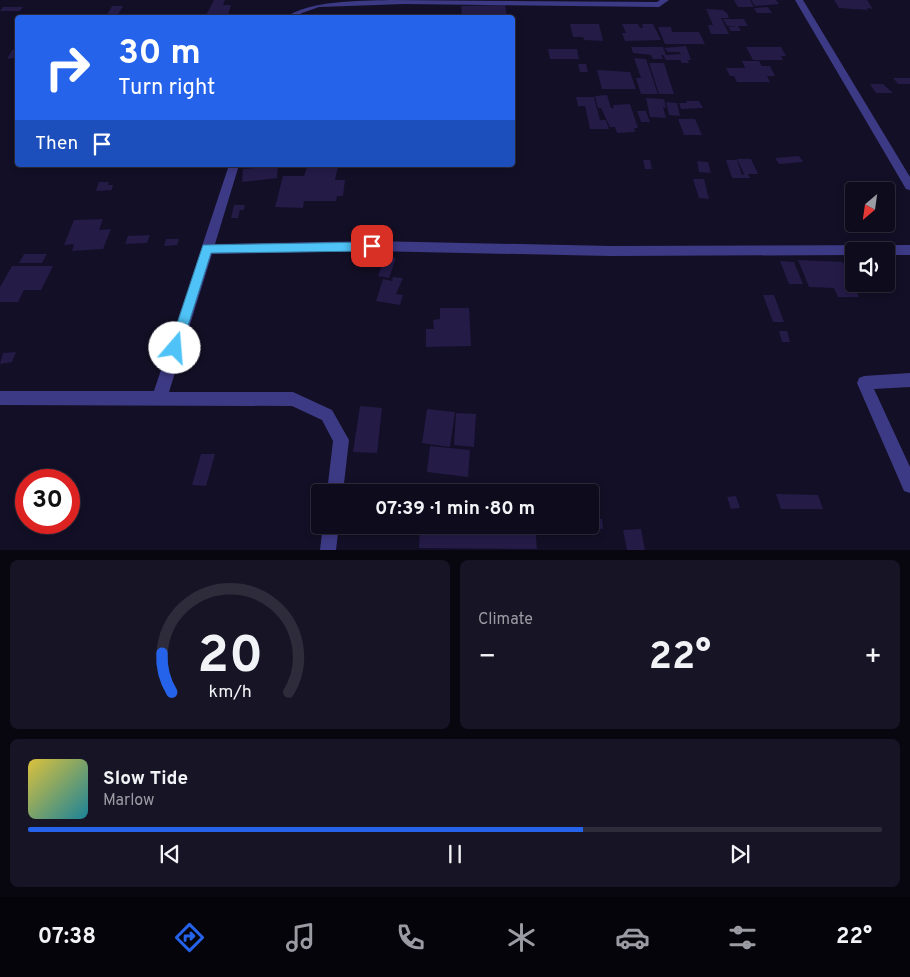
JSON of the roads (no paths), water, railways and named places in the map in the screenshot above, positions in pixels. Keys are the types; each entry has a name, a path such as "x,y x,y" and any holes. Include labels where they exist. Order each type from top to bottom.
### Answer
{"street":[{"path":"293,15 299,11 318,5 404,1 659,5 665,0"},
{"path":"799,0 910,186"},
{"path":"159,399 233,167"},
{"path":"207,249 372,246 611,251 910,250"},
{"path":"910,380 864,383 910,485"},
{"path":"0,398 293,399 327,415 341,440 336,484"},
{"path":"328,550 330,534"}]}
